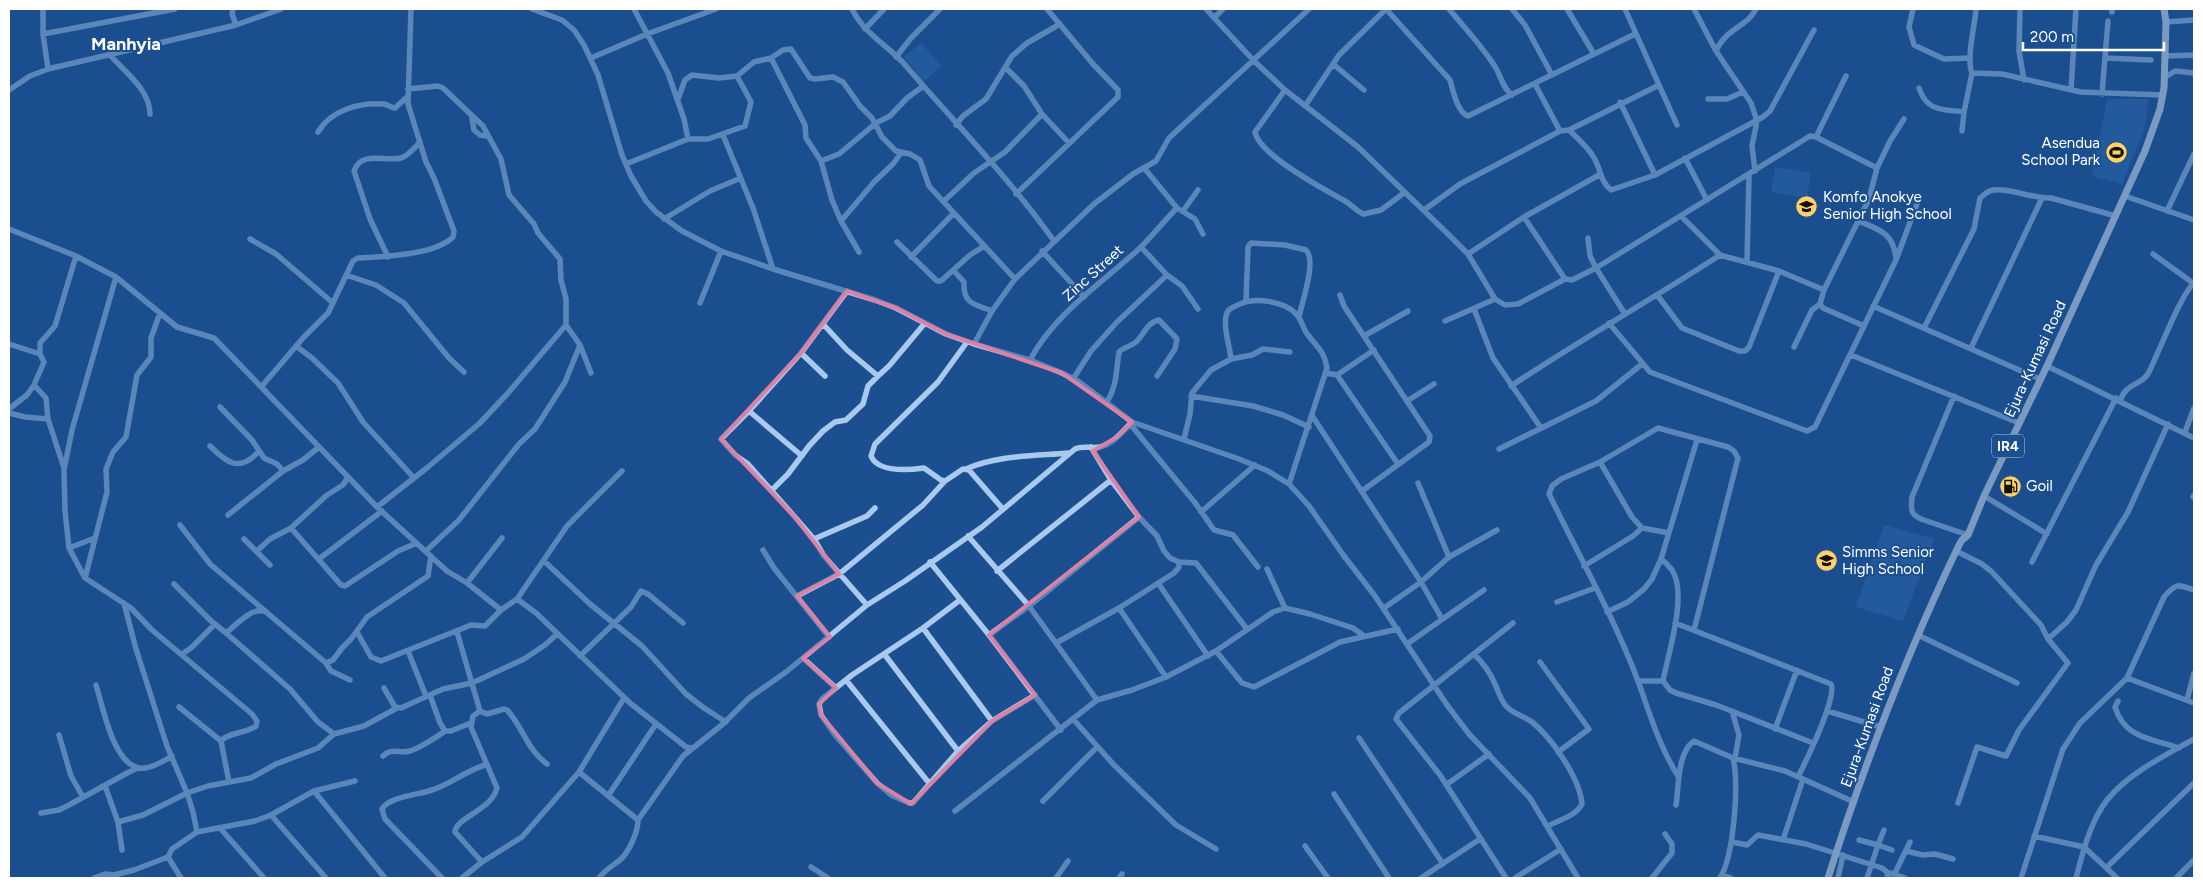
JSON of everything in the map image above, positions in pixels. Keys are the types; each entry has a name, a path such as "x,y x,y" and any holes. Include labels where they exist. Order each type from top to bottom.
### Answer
{"main road":[{"name":"Ejura-Kumasi Road","path":"1828,878 1840,854 1854,802 1896,685 1956,551 1962,540 1968,535 1984,496 2047,366 2125,196 2155,124 2163,95 2166,22 2164,9"}],"street":[{"path":"43,9 43,34 48,69"},
{"path":"43,34 175,9"},
{"path":"233,9 232,14 236,25"},
{"path":"9,90 30,76 48,69 236,25 281,9"},
{"path":"262,386 296,346 322,321 333,303 349,267 358,258 399,257 435,246 450,239 454,234 411,117 407,97 411,9"},
{"path":"532,9 554,12 574,30 591,58 626,164 646,201 664,219 687,235 722,251 896,308 946,334 1030,360 1073,378 1107,402 1131,423 1214,530 1233,535 1258,567"},
{"path":"634,9 668,73 678,99 688,139"},
{"path":"591,58 647,34 716,9"},
{"path":"852,9 865,28 896,56 991,163 1054,241"},
{"path":"865,28 884,9"},
{"path":"896,56 910,38 940,9"},
{"path":"1016,194 1117,99 1118,92 1048,9"},
{"path":"1206,9 1254,61 1285,90 1358,147 1404,193 1424,210 1468,254 1495,299 1505,305 1518,304 1565,279 1572,280 1596,268 1749,176 1806,138 1816,137 1877,168"},
{"path":"1214,18 1223,9"},
{"path":"974,344 992,311 1015,279 1042,252 1094,204 1133,174 1145,169 1159,158 1169,138 1309,9"},
{"path":"1305,106 1332,64 1386,9 1450,80 1453,94 1463,114 1470,115 1636,34"},
{"path":"1449,9 1487,56 1499,73 1505,88 1512,95"},
{"path":"1514,9 1525,25 1552,75"},
{"path":"1567,9 1594,54"},
{"path":"1625,9 1677,125"},
{"path":"1694,9 1716,51 1751,104 1757,121 1752,146 1755,171"},
{"path":"1716,51 1722,38 1748,20 1756,9"},
{"path":"1912,9 1909,26 1914,45 1944,59 1970,58"},
{"path":"1962,131 1972,73 1970,58 1976,9"},
{"path":"2020,9 2019,51 2024,80"},
{"path":"2071,90 2076,9"},
{"path":"2166,22 2194,20"},
{"path":"2102,94 2108,21"},
{"path":"956,125 963,116 986,99 1006,68 1009,59 1027,43 1060,24"},
{"path":"1569,130 1592,154 1598,164 1599,175 1611,190 1655,175 1757,121 1770,111 1814,30"},
{"path":"678,99 685,80 692,75 719,78 737,76 754,62 772,58 783,50 791,49 810,78 833,77 839,80 876,123 882,137 901,153 910,154 920,160 929,186 944,200 953,214 1015,279"},
{"path":"2165,56 2194,54"},
{"path":"110,55 146,95 150,106 150,114"},
{"path":"772,58 804,125 806,138 821,161 832,200 841,221 859,252"},
{"path":"2105,58 2151,60"},
{"path":"1332,64 1364,90"},
{"path":"1006,68 1024,86 1042,114 1069,143"},
{"path":"2164,78 2175,71 2194,73"},
{"path":"1972,73 2002,74 2071,90 2102,94 2163,95"},
{"path":"626,164 688,139 708,139 742,128 748,116 750,102 737,76"},
{"path":"1816,137 1846,76"},
{"path":"1536,84 1560,131"},
{"path":"1424,210 1460,184 1560,131 1569,130 1620,102 1659,85"},
{"path":"408,90 438,86 443,88 472,118 483,126 486,136 501,159 509,195 534,224 538,233 560,260 561,280 566,299 566,325 580,346 591,373"},
{"path":"821,161 839,154 876,123 890,116 907,98 922,87"},
{"path":"1919,88 1922,98 1932,108 1964,112"},
{"path":"1285,90 1255,132 1259,141 1292,171 1364,214 1381,210 1404,193"},
{"path":"1708,100 1727,98 1743,92"},
{"path":"318,132 329,118 349,108 385,104 395,108 407,97"},
{"path":"1620,102 1655,175"},
{"path":"944,200 974,173 991,163 1015,142 1042,114"},
{"path":"1794,347 1812,310 1820,304 1824,290 1869,199 1877,168 1890,141 1904,119"},
{"path":"723,135 759,224 773,269"},
{"path":"388,257 370,220 354,171 358,164 370,158 401,158 420,142"},
{"path":"841,221 901,153"},
{"path":"2167,211 2194,154"},
{"path":"1685,158 1707,200"},
{"path":"1145,169 1176,208 1195,220 1203,234"},
{"path":"1468,254 1524,217 1599,175"},
{"path":"1747,262 1749,176"},
{"path":"664,219 710,191 741,178"},
{"path":"1183,211 1198,190"},
{"path":"1924,328 1963,248 1972,234 1976,221 1977,204 1980,198 1989,191 1994,190 2061,200 2116,216"},
{"path":"2125,196 2194,220"},
{"path":"1971,348 2042,198"},
{"path":"1609,323 1642,364 1659,376 1807,431 1814,427 1851,354 1896,260 1918,201"},
{"name":"Zinc Street","path":"1030,360 1040,341 1084,297 1141,247 1176,208"},
{"path":"912,256 953,214"},
{"path":"1681,216 1720,255 1779,271 1824,290"},
{"path":"1524,217 1565,279"},
{"path":"1859,221 1883,232 1889,237 1894,246 1896,260"},
{"path":"9,229 76,256 116,277 184,330 214,338 379,509 447,571 467,582 501,610"},
{"path":"1588,238 1590,256 1625,314"},
{"path":"250,240 276,254 333,303"},
{"path":"897,242 937,281 943,280 970,254 984,246"},
{"path":"1246,301 1248,247 1250,243 1285,245 1306,250 1310,259 1308,282 1299,317"},
{"path":"1141,247 1167,275 1182,286 1198,309"},
{"path":"700,303 722,251"},
{"path":"1042,252 1084,297"},
{"path":"2032,562 2118,400 2126,390 2148,374 2194,283 2153,254"},
{"path":"1511,386 1609,323 1658,296 1720,255"},
{"path":"48,419 25,417 9,411 27,395 34,385 44,362 40,354 42,340 55,326 76,256"},
{"path":"954,271 964,282 963,293 968,301 992,311"},
{"path":"1658,296 1682,328 1739,351 1745,351 1748,348 1779,271"},
{"path":"346,275 376,285 404,303 448,358 464,372"},
{"path":"1073,378 1091,352 1117,322 1167,275"},
{"path":"116,277 72,430 64,470 65,511 70,548 85,578 124,604 244,705 257,721 256,726 249,731 224,737 221,741"},
{"path":"847,291 800,353 750,411 720,439 735,455 748,464 772,490 814,539 838,574 867,605"},
{"path":"1340,295 1344,306 1430,436 1429,442 1362,491"},
{"path":"1445,321 1495,299"},
{"path":"1231,359 1226,317 1231,308 1246,301 1271,301 1295,312 1308,336 1324,354 1327,368 1326,373 1290,484"},
{"path":"1820,304 1832,312 1864,326"},
{"path":"1873,306 2040,379"},
{"path":"1474,309 1493,358 1541,428"},
{"path":"1364,336 1408,311"},
{"path":"85,578 107,492 106,469 113,452 126,437 137,375 151,357 151,338 160,313"},
{"path":"1107,402 1117,379 1119,352 1134,344 1153,322 1159,320 1177,339 1174,350 1157,376"},
{"path":"772,490 824,431 834,422 846,420 864,404 868,386 894,360 925,323"},
{"path":"823,324 847,350 878,376"},
{"path":"319,559 480,423 566,325"},
{"path":"945,481 924,468 885,468 873,461 870,456 875,444 938,382 967,342"},
{"path":"9,344 40,354"},
{"path":"296,346 312,358 338,383 364,422 414,478"},
{"path":"326,663 333,660 367,617 428,576 428,554 459,520 518,444 535,430 564,382 580,346"},
{"path":"1184,439 1190,414 1191,396 1211,370 1231,359 1252,355 1262,349 1290,352"},
{"path":"1326,373 1337,375 1374,350"},
{"path":"800,353 826,376"},
{"path":"1851,354 2019,423"},
{"path":"1499,449 1596,401 1642,364"},
{"path":"2047,366 2194,438"},
{"path":"1337,375 1398,464"},
{"path":"1407,401 1434,384"},
{"path":"34,385 46,398 48,419 64,470"},
{"path":"1191,396 1253,406 1283,415 1309,427"},
{"path":"1954,396 1912,497 1911,508 1914,516 1921,520 1968,535"},
{"path":"220,407 252,440 258,452 264,458 277,464 283,471"},
{"path":"2185,432 2194,408"},
{"path":"750,411 802,456"},
{"path":"1313,417 1421,582 1442,619"},
{"path":"1131,423 1184,439 1255,465 1290,484 1318,518 1344,556 1384,608 1469,734 1530,798 1577,878"},
{"path":"599,878 604,871 623,857 638,829 638,820 683,756 726,722 749,698 803,658 867,605 968,536 1078,447 1098,448 1107,444 1131,423"},
{"path":"2048,639 2067,622 2076,610 2096,565 2128,512 2168,424"},
{"path":"1678,776 1659,743 1638,681 1607,612 1549,494 1549,489 1561,479 1600,462 1658,428 1696,440 1728,447 1734,451 1738,458 1694,630"},
{"path":"1607,612 1628,602 1644,589 1652,579 1669,534 1696,440"},
{"path":"210,446 225,461 237,464 254,458 258,452"},
{"path":"228,515 283,471 303,460 319,447"},
{"path":"1091,447 1111,480 1139,517 1154,533 1170,558 1179,562 1192,562 1201,568 1247,629"},
{"path":"797,596 838,574 923,505 945,481 966,469 980,463 1013,458 1069,454"},
{"path":"1600,462 1632,517 1642,528 1669,534"},
{"path":"1201,512 1255,465"},
{"path":"966,469 1002,508"},
{"path":"357,632 371,657 381,661 471,625 485,626 501,610 516,599 567,526 622,470"},
{"path":"257,551 270,539 291,528 322,499 343,485 348,477"},
{"path":"997,571 1111,480"},
{"path":"1418,483 1449,557"},
{"path":"1984,496 2046,534"},
{"path":"814,539 867,516 875,508"},
{"path":"989,635 1139,517"},
{"path":"180,525 210,564 326,663 331,671 350,680"},
{"path":"291,528 341,585 345,586 398,551 417,543"},
{"path":"1584,566 1633,536 1642,528"},
{"path":"1384,608 1421,582 1449,557 1496,530"},
{"path":"968,536 1028,606 1096,700"},
{"path":"70,548 95,538"},
{"path":"467,582 502,538"},
{"path":"244,539 270,565"},
{"path":"763,550 774,568 829,637"},
{"path":"1956,551 1982,564 1992,572 2041,625 2048,639 2066,658 2068,663 2019,730 2006,756 1977,747 1958,803"},
{"path":"1661,559 1672,570 1678,583 1675,623 1663,681 1670,690 1732,711 1814,743"},
{"path":"544,561 613,624 642,646 659,667 686,694 726,722"},
{"path":"930,562 989,635 1061,730"},
{"path":"1056,643 1119,608 1158,583 1179,567 1179,562"},
{"path":"1267,569 1278,589 1285,608"},
{"path":"1158,583 1208,656"},
{"path":"174,584 215,624 290,689 318,722 334,734"},
{"path":"2021,878 2063,749 2080,723 2127,678 2164,597 2174,586 2178,585 2194,590"},
{"path":"1556,602 1595,588"},
{"path":"1407,644 1484,590"},
{"path":"580,656 636,602 641,591 648,594 683,623"},
{"path":"516,599 536,614 624,698 686,747 691,748"},
{"path":"960,600 885,655 846,680 819,704 821,716 835,735 876,784 891,795 911,804 958,751 992,721 1035,695"},
{"path":"124,604 136,649 193,812 197,832"},
{"path":"1119,608 1166,677"},
{"path":"956,811 1074,720 1096,700 1132,690 1166,677 1208,656 1265,616 1285,608 1340,623 1353,628 1364,636"},
{"path":"226,633 252,612 258,609 265,611"},
{"path":"1675,623 1831,684 1832,690 1827,711 1801,778 1783,840"},
{"path":"182,654 192,648 215,624"},
{"path":"1506,878 1446,785 1420,748 1396,719 1399,714 1513,624"},
{"path":"923,628 992,721"},
{"path":"1216,651 1242,683 1254,687 1332,646 1364,636 1398,629"},
{"path":"457,632 480,711"},
{"path":"118,822 144,814 186,793 251,778 276,764 318,748 334,734 364,726 397,708 428,695 457,685 472,683 535,653 557,634"},
{"path":"1918,635 2016,682"},
{"path":"408,651 445,731"},
{"path":"1474,654 1490,673 1500,697 1510,711 1533,723 1558,752 1579,788 1582,804 1575,813 1548,826"},
{"path":"885,655 958,751"},
{"path":"803,658 836,688"},
{"path":"1540,662 1589,729 1558,752"},
{"path":"1775,729 1797,670"},
{"path":"2187,700 2194,674"},
{"path":"2127,678 2194,703"},
{"path":"846,680 929,783"},
{"path":"1638,681 1663,681"},
{"path":"96,685 110,731 119,752 138,768"},
{"path":"384,688 397,708"},
{"path":"463,878 482,862 522,837 578,772 624,698"},
{"path":"2118,701 2115,707 2119,720 2127,728 2138,735 2179,748"},
{"path":"179,707 221,741 229,782"},
{"path":"480,711 487,714 504,709 507,710 528,745 538,758 547,764"},
{"path":"480,711 473,716 471,723 497,788 496,794 490,803 458,824 455,829 457,836 482,862"},
{"path":"1731,878 1721,876 1732,842 1736,771 1734,758 1739,735 1732,711"},
{"path":"1827,711 1881,727"},
{"path":"1074,720 1176,826 1216,849"},
{"path":"383,756 392,750 411,751 445,731 451,731 471,723"},
{"path":"608,796 656,724"},
{"path":"59,735 71,776 82,797"},
{"path":"1359,738 1443,864"},
{"path":"2076,878 2084,847 2101,809 2108,799 2139,772 2194,739"},
{"path":"1676,805 1678,776 1682,768 1686,749 1694,741 1734,758 1785,771 1854,802"},
{"path":"1043,801 1098,747"},
{"path":"1446,785 1489,754"},
{"path":"41,813 60,810 129,772 164,762 172,756"},
{"path":"442,878 385,818 382,809 390,802 441,788 472,769 486,764"},
{"path":"578,772 638,820"},
{"path":"94,878 104,874 114,875 134,870 168,857 172,850 197,832 255,821 271,815 314,791 355,781"},
{"path":"2107,867 2194,783"},
{"path":"106,786 118,822 122,850"},
{"path":"314,791 385,878"},
{"path":"1334,794 1389,878"},
{"path":"271,815 326,878"},
{"path":"220,828 264,878"},
{"path":"1867,878 1884,830"},
{"path":"1652,878 1672,853 1672,844 1665,834"},
{"path":"1732,842 1747,845 1758,835 1783,840 1840,854 1882,868 1888,875 1894,874 1905,878"},
{"path":"2034,836 2084,847 2117,878"},
{"path":"1421,878 1480,838"},
{"path":"1859,840 1892,850"},
{"path":"1894,874 1910,842"},
{"path":"1305,846 1328,878"},
{"path":"1515,878 1561,849"},
{"path":"1906,851 1923,855 1935,854 1953,859"},
{"path":"1838,878 1840,854"},
{"path":"168,857 181,878"},
{"path":"1056,878 1068,861"},
{"path":"2176,878 2193,863"},
{"path":"811,867 828,878"}],"highlighted area":[{"path":"847,291 896,308 946,334 1062,373 1132,422 1117,437 1093,451 1139,517 989,635 1035,695 992,721 911,804 877,783 821,715 819,704 836,688 803,658 830,637 797,596 839,574 794,516 721,439 801,353"}],"shaded area":[{"path":"921,43 941,65 924,82 904,57"},
{"name":"Asendua School Park","path":"2107,99 2148,99 2145,128 2122,184 2092,176"},
{"path":"1775,167 1811,173 1807,198 1771,192"},
{"path":"1884,525 1934,539 1903,621 1856,607"}],"place":[{"name":"Asendua School Park","path":"2116,152"},
{"name":"Komfo Anokye Senior High School","path":"1807,206"},
{"name":"Goil","path":"2010,486"},
{"name":"Simms Senior High School","path":"1826,561"}],"district":[{"name":"Manhyia","path":"126,44"}]}
